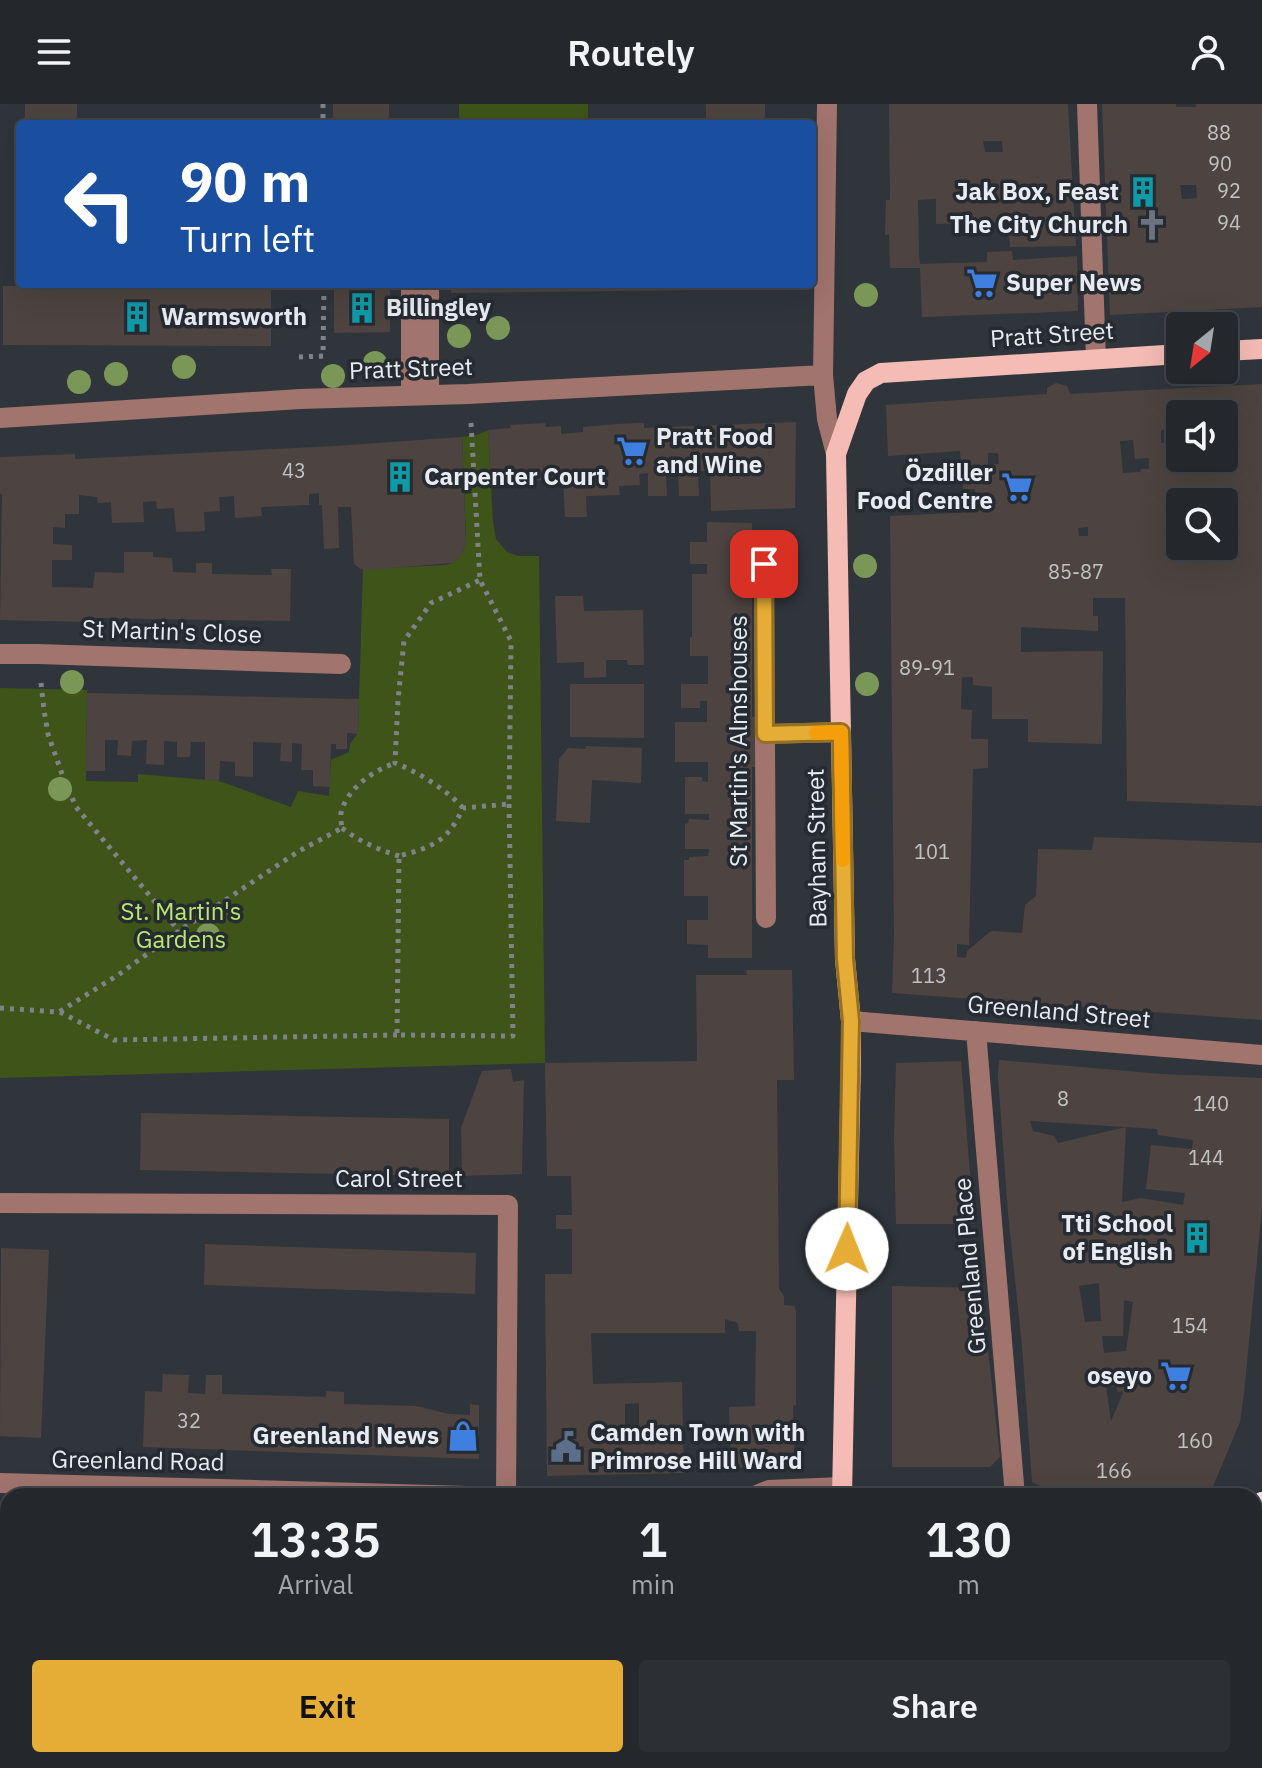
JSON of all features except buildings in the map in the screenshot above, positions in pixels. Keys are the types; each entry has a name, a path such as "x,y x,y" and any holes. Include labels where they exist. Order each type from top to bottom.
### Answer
{"main road":[{"path":"1238,350 1262,349"},
{"name":"Pratt Street","path":"836,454 857,394 866,381 881,373 1166,355"},
{"name":"Bayham Street","path":"836,454 845,959 851,1021 842,1488"}],"street":[{"name":"Bayham Street","path":"827,104 823,375 827,419 836,454"},
{"path":"1087,104 1096,359"},
{"path":"411,288 420,394"},
{"path":"420,394 429,288"},
{"name":"Pratt Street","path":"0,418 300,399 468,394 823,375"},
{"name":"St Martin's Almshouses","path":"764,564 766,918"},
{"name":"St Martin's Close","path":"0,654 341,664"},
{"path":"765,734 841,732"},
{"name":"Greenland Street","path":"851,1021 1262,1055"},
{"name":"Greenland Place","path":"976,1031 1014,1488"},
{"name":"Carol Street","path":"0,1203 508,1205 506,1488"},
{"name":"Greenland Road","path":"0,1483 180,1488"}],"path":[{"path":"299,357 323,356 324,288"},
{"path":"0,1008 59,1012 114,1040 513,1036 509,804 511,641 480,580 468,394"},
{"path":"395,763 404,641 431,603 480,580"},
{"path":"41,682 48,734 76,807 179,931"},
{"path":"342,828 341,811 350,795 378,769 395,763 453,797 463,808"},
{"path":"463,808 509,804"},
{"path":"342,828 366,844 399,856 424,849 442,839 455,825 463,808"},
{"path":"59,1012 299,851 342,828"},
{"path":"397,1035 399,856"}],"green space":[{"path":"459,104 588,104 588,120 459,120"},
{"name":"St. Martin's Gardens","path":"488,430 496,539 507,552 518,556 539,556 545,1063 0,1078 0,688 87,690 86,781 138,782 138,774 219,781 291,807 298,791 329,796 331,760 349,752 350,744 358,733 363,569 446,565 458,558 465,546 466,536 462,437"}],"slow traffic":[{"path":"816,733 841,732 843,860"}],"place":[{"name":"Jak Box, Feast","path":"1143,192"},
{"name":"The City Church","path":"1152,225"},
{"name":"Super News","path":"982,283"},
{"name":"Billingley","path":"362,308"},
{"name":"Warmsworth","path":"137,317"},
{"name":"Pratt Food and Wine","path":"632,451"},
{"name":"Carpenter Court","path":"400,477"},
{"name":"Özdiller Food Centre","path":"1017,487"},
{"name":"Tti School of English","path":"1197,1238"},
{"name":"oseyo","path":"1176,1376"},
{"name":"Greenland News","path":"463,1436"},
{"name":"Camden Town with Primrose Hill Ward","path":"566,1447"}],"route":[{"path":"764,564 765,734 841,732 845,959 851,1021 847,1249"}]}
